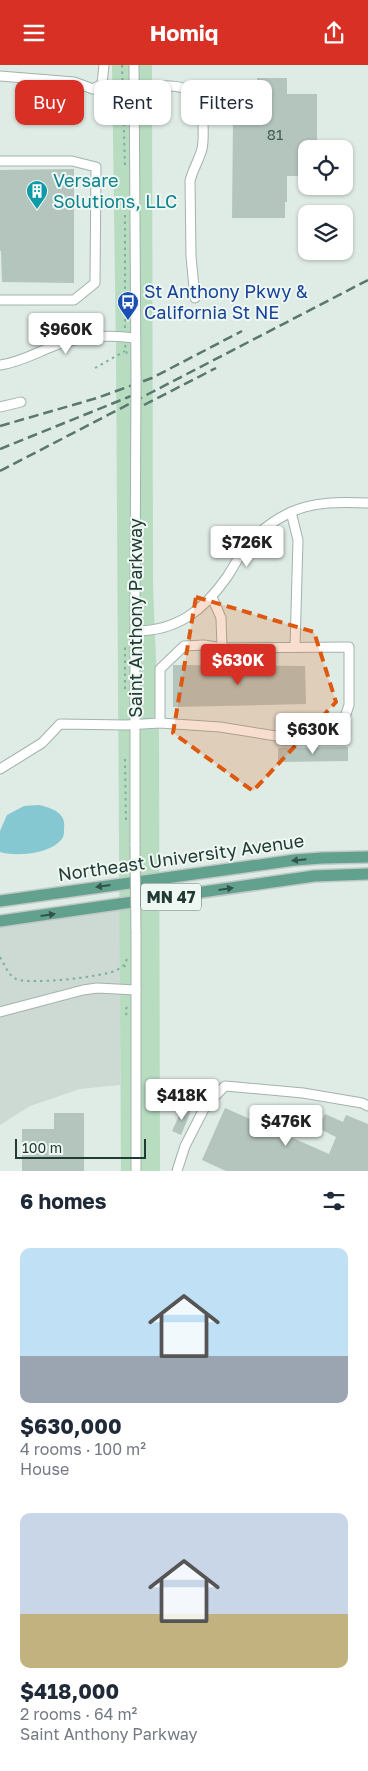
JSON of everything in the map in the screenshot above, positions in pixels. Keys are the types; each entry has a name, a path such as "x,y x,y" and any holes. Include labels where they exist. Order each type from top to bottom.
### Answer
{"main road":[{"name":"Northeast University Avenue","path":"0,901 260,865 322,858 368,857"},
{"name":"Northeast University Avenue","path":"0,921 293,879 342,874 368,874"}],"street":[{"path":"0,76 74,82 92,89 102,83 104,65"},
{"name":"Saint Anthony Parkway","path":"134,65 134,80"},
{"path":"171,87 190,90 200,99 203,107 203,146 199,160 192,171 190,181 191,256 196,299"},
{"name":"Saint Anthony Parkway","path":"134,125 136,1171"},
{"path":"0,161 72,161 96,167 96,177 95,283 74,300 0,300"},
{"path":"0,365 17,361 65,342 96,337 135,338"},
{"path":"0,407 21,402"},
{"path":"136,631 169,626 193,615 212,597 246,547 269,526 291,512 330,502 368,503"},
{"path":"291,512 298,540 295,647"},
{"path":"212,597 221,618 222,648"},
{"path":"0,769 42,743 60,724 126,725 160,723 220,727 276,737 329,735 344,721 349,705 349,647 222,648 204,645 184,646 160,669 160,723"},
{"path":"0,1011 83,990 97,988 136,990"},
{"path":"177,1171 185,1146 206,1105 225,1086 303,1093 362,1103 368,1106"}],"path":[{"path":"122,65 125,174"},
{"path":"125,211 125,326"},
{"path":"95,368 125,351"},
{"path":"0,957 11,976 29,982 109,973 124,965"}],"highlighted area":[{"path":"196,597 314,632 336,702 253,791 173,733"}],"shaded area":[{"path":"121,909 120,1085 80,1089 30,1106 0,1125 0,927"}],"green space":[{"path":"112,65 152,65 152,80 112,80"},
{"path":"113,125 152,125 153,586 159,735 160,1171 121,1171"}],"water":[{"path":"39,805 61,815 64,823 63,837 58,843 43,851 24,854 0,852 0,831 7,815 24,806"}],"building":[{"path":"257,78 287,78 287,94 317,94 317,140 298,140 298,176 287,176 285,218 232,218 233,125 272,125 272,80 257,80"},
{"name":"Versare Solutions, LLC","path":"74,169 74,283 2,282 0,170"},
{"path":"173,665 305,666 306,704 173,707"},
{"path":"348,747 348,761 278,762 278,748"},
{"path":"183,1107 191,1111 181,1135 172,1131"},
{"path":"225,1108 329,1154 336,1137 318,1128 325,1114 343,1122 346,1115 368,1124 368,1171 226,1171 202,1160"},
{"path":"54,1113 84,1113 84,1171 22,1171 22,1129 54,1129"}],"railway":[{"path":"0,471 368,280"},
{"path":"0,426 97,398 152,378 242,331"},
{"path":"144,405 216,368"},
{"path":"0,449 131,396"}],"place":[{"name":"Versare Solutions, LLC","path":"37,210"},
{"name":"St Anthony Pkwy & California St NE","path":"128,321"}]}
